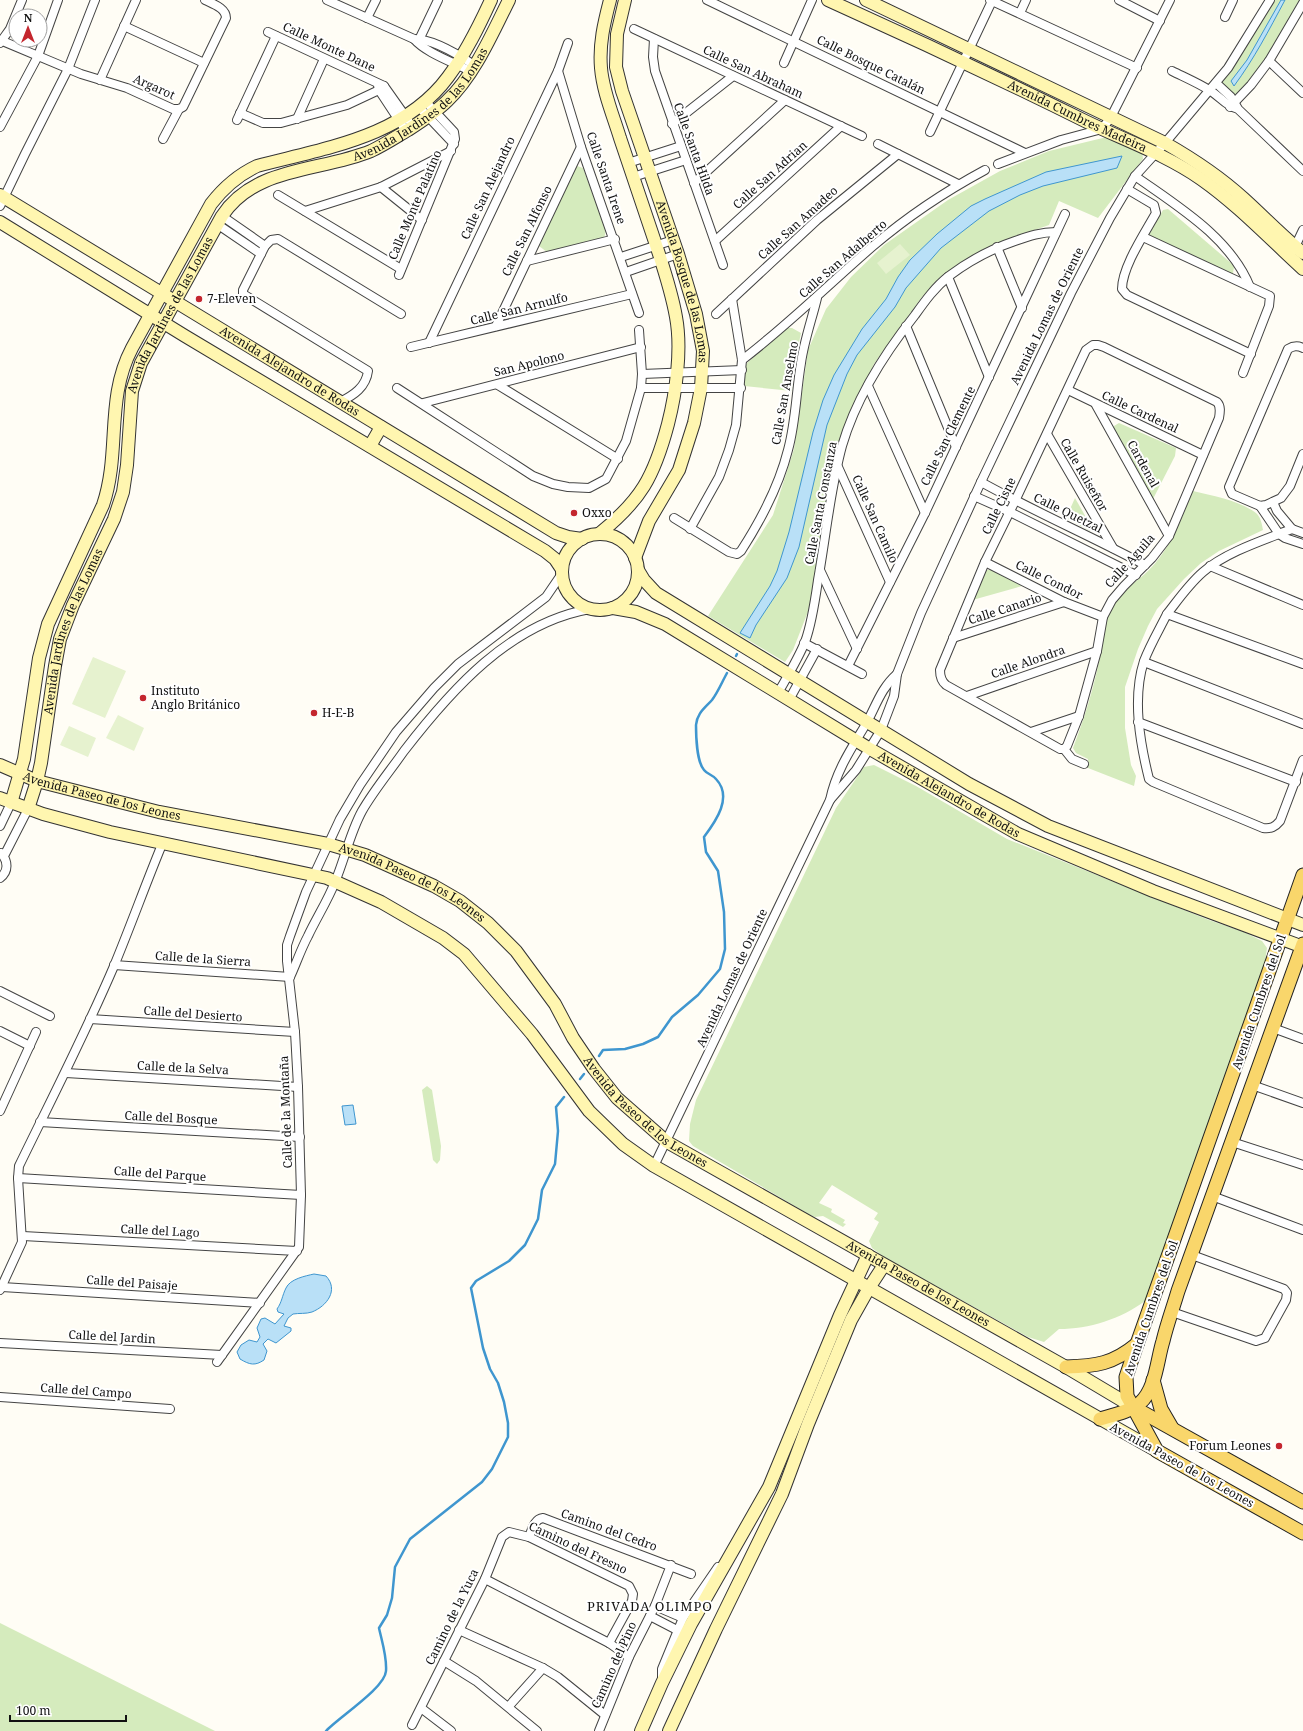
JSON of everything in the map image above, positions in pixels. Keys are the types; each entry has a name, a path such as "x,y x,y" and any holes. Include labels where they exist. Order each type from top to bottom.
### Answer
{"main road":[{"name":"Avenida Cumbres del Sol","path":"1303,876 1137,1344 1126,1382 1127,1396 1132,1407 1138,1405 1144,1399 1152,1380 1172,1312 1212,1196 1303,946"},
{"path":"1066,1367 1104,1364 1126,1354 1137,1344"},
{"path":"1152,1380 1161,1409 1172,1429"},
{"path":"1100,1419 1132,1407 1157,1451"},
{"name":"Avenida Paseo de los Leones","path":"1132,1407 1303,1502"},
{"name":"Avenida Paseo de los Leones","path":"1157,1451 1303,1533"}],"street":[{"path":"1,42 10,29 22,0"},
{"path":"0,127 38,56 58,0"},
{"path":"1,200 68,69 95,0"},
{"path":"100,80 136,0"},
{"name":"Argarot","path":"1,42 68,69 100,80 121,85 173,109 179,109 182,107 226,18 223,10 205,0"},
{"path":"327,0 417,40 459,60 472,68"},
{"path":"367,18 376,0"},
{"path":"417,40 438,0"},
{"name":"Avenida Jardines de las Lomas","path":"6,801 20,774 28,741 39,658 45,633 57,602 103,505 111,476 114,415 118,384 125,361 211,204 228,185 257,166 357,140 377,131 422,104 447,78 459,60 477,30 491,0"},
{"name":"Avenida Jardines de las Lomas","path":"28,809 37,781 60,639 73,605 119,505 127,466 131,400 134,382 141,363 220,220 236,198 246,190 263,181 354,157 378,147 410,129 431,114 448,100 472,68 486,46 509,0"},
{"name":"Avenida Bosque de las Lomas","path":"599,534 625,512 644,488 649,478 662,447 673,406 678,353 676,318 661,260 604,87 601,62 602,31 610,0"},
{"name":"Avenida Bosque de las Lomas","path":"625,0 617,34 616,67 622,91 678,254 700,329 703,351 703,372 694,423 679,470 649,521 635,558"},
{"name":"Calle Bosque Catalán","path":"707,0 1025,153"},
{"path":"784,63 812,0"},
{"name":"Avenida Cumbres Madeira","path":"828,0 964,61 1102,129 1156,153 1200,179 1296,253"},
{"name":"Avenida Cumbres Madeira","path":"866,0 1165,143 1192,159 1243,198 1296,253 1303,269"},
{"path":"930,132 970,49 991,0 1137,68"},
{"path":"1020,13 1026,0"},
{"path":"1119,0 1160,21"},
{"path":"998,164 1061,140 1102,129 1111,117 1137,68 1170,0"},
{"path":"1225,17 1233,0"},
{"name":"Avenida Lomas de Oriente","path":"830,800 848,780 870,749 881,730 894,696 896,674 921,613 974,496 1084,267 1135,176 1228,68 1270,0"},
{"path":"1234,106 1269,61 1302,8"},
{"path":"124,26 204,63"},
{"name":"Calle San Abraham","path":"634,29 862,136"},
{"path":"602,31 617,34"},
{"name":"Calle Monte Dane","path":"268,32 380,87 410,129"},
{"path":"276,36 238,116 268,124 281,123 347,105 380,87"},
{"name":"Calle Santa Hilda","path":"654,39 653,57 655,71 672,124 723,265"},
{"name":"Calle San Alejandro","path":"429,343 558,71 568,44"},
{"path":"297,119 324,59"},
{"path":"1269,61 1303,93"},
{"name":"Calle Santa Irene","path":"558,71 581,147 615,239 639,313"},
{"path":"1172,71 1210,90 1234,106"},
{"path":"672,124 733,76"},
{"path":"1216,83 1234,106 1303,171"},
{"path":"694,183 785,100"},
{"path":"278,195 305,211 381,187 453,147 431,114 422,104"},
{"path":"162,139 179,109"},
{"name":"Calle San Adrian","path":"715,241 841,126"},
{"path":"878,144 958,184"},
{"path":"628,163 681,146"},
{"name":"Calle Monte Palatino","path":"305,211 400,272 453,147"},
{"name":"Calle San Alfonso","path":"496,326 581,147"},
{"name":"Calle San Amadeo","path":"716,314 817,220 898,154"},
{"path":"633,177 686,160"},
{"path":"257,166 263,181"},
{"name":"Calle San Adalberto","path":"742,360 783,328 891,231 958,184 985,170"},
{"path":"1135,176 1168,198 1217,239 1244,272 1250,287"},
{"path":"381,187 422,220"},
{"path":"1127,189 1154,205 1156,213 1126,269 1122,289 1127,295 1251,354"},
{"name":"Avenida Alejandro de Rodas","path":"1,200 176,301 556,533 582,539"},
{"name":"Calle San Clemente","path":"848,666 925,513 1065,214"},
{"path":"220,220 266,246"},
{"path":"220,220 261,254"},
{"name":"Avenida Alejandro de Rodas","path":"0,222 163,323 545,551 555,559 561,572"},
{"path":"1296,253 1303,230"},
{"name":"Calle Santa Constanza","path":"778,693 804,643 814,605 838,467 849,428 868,386 890,347 934,290 948,277 973,260 997,247 1035,234 1056,232"},
{"path":"1143,237 1270,296 1269,306 1243,373"},
{"path":"340,402 353,396 367,380 368,371 243,294 243,290 266,246 271,240 278,239 401,314"},
{"path":"527,261 615,239"},
{"path":"621,257 673,240"},
{"path":"997,247 1022,308"},
{"path":"626,272 678,254"},
{"path":"948,277 989,377"},
{"name":"Calle San Arnulfo","path":"411,348 632,294"},
{"name":"Calle San Anselmo","path":"690,529 729,552 737,554 741,551 760,521 780,475 788,450 801,363 817,298"},
{"path":"674,518 690,529 719,477 736,425 742,360 732,299"},
{"path":"906,326 956,447"},
{"path":"397,388 423,403 533,476 553,484 568,487 589,488 606,479 618,459 626,441 641,388 642,374 639,330"},
{"name":"Calle Cisne","path":"1084,764 1072,759 1064,749 1056,748 1031,732 946,684 941,679 940,670 985,562 1086,350 1093,345 1098,345 1219,404"},
{"path":"1303,348 1300,346 1293,346 1288,349 1229,487 1232,494 1260,506 1279,534 1285,538 1303,544"},
{"name":"San Apolono","path":"423,403 498,385 640,347"},
{"path":"642,374 676,374 742,370"},
{"path":"498,385 618,459"},
{"path":"868,386 925,513"},
{"path":"641,388 740,388"},
{"name":"Calle Cardenal","path":"1068,390 1203,455"},
{"name":"Cardenal","path":"1096,404 1169,536"},
{"name":"Calle Aguila","path":"1064,749 1069,742 1079,716 1097,651 1103,617 1112,600 1145,566 1169,536 1219,418 1219,404"},
{"path":"370,446 382,427"},
{"name":"Calle Ruiseñor","path":"1047,434 1113,548"},
{"path":"1260,506 1281,498 1290,486 1303,454"},
{"name":"Calle San Camilo","path":"838,467 890,582"},
{"name":"Calle Quetzal","path":"981,482 1015,501 1113,548 1145,566"},
{"name":"Calle Quetzal","path":"974,496 1010,512 1136,575"},
{"path":"1273,502 1277,511 1292,529 1303,533"},
{"path":"1292,529 1264,538 1210,566 1195,579 1167,614 1152,642 1144,662 1138,699 1138,722 1145,765 1149,779 1152,782 1263,828 1269,829 1280,821 1296,782 1303,760"},
{"path":"290,977 308,936 336,881 346,849 363,810 380,784 423,727 463,683 493,655 516,640 549,621 570,613 613,608 627,600 632,593 637,582 638,570 635,558 628,547 618,539 599,534 582,539 570,548 566,554 561,572 563,583 570,597 582,607 590,610"},
{"name":"Calle Condor","path":"985,562 1064,602 1103,617"},
{"path":"1210,566 1303,605"},
{"name":"Avenida Alejandro de Rodas","path":"638,570 656,594 969,784 1048,826 1303,925"},
{"path":"820,570 857,649"},
{"name":"Calle de la Montaña","path":"298,1249 301,1195 300,1137 295,1032 287,961 287,945 303,899 328,844 360,785 396,732 434,688 458,664 482,644 533,609 546,597 561,572"},
{"name":"Calle Canario","path":"953,638 1064,602"},
{"name":"Avenida Alejandro de Rodas","path":"613,608 636,612 666,624 870,749 988,818 1041,845 1281,940 1303,946"},
{"path":"1167,614 1303,664"},
{"path":"804,643 862,674"},
{"path":"482,644 493,655"},
{"path":"789,700 817,649"},
{"name":"Calle Alondra","path":"967,696 1097,651"},
{"path":"1144,662 1303,724"},
{"name":"Avenida Lomas de Oriente","path":"654,1166 667,1142 830,800 836,776 884,688 896,674"},
{"path":"1031,732 1079,716"},
{"path":"1138,722 1296,782"},
{"name":"Avenida Paseo de los Leones","path":"0,765 37,781 159,812 328,844 346,849 365,855 434,886 460,901 488,923 516,950 555,1004 573,1038 617,1098 667,1142 1066,1367 1132,1407"},
{"path":"0,826 6,801"},
{"name":"Avenida Paseo de los Leones","path":"6,801 28,809 110,832 315,875 336,881 388,906 443,938 464,954 532,1034 589,1111 623,1144 654,1166 1157,1451"},
{"path":"0,878 7,867 2,854 28,809"},
{"path":"1041,845 1048,826"},
{"path":"1,1288 22,1242 23,1236 18,1166 66,1073 114,965 163,842"},
{"path":"1153,890 1160,870"},
{"name":"Calle de la Sierra","path":"114,965 290,977"},
{"path":"0,991 50,1016"},
{"name":"Calle del Desierto","path":"90,1019 295,1032"},
{"path":"1273,1028 1303,1039"},
{"path":"0,1031 30,1046"},
{"path":"0,1111 36,1032"},
{"name":"Calle de la Selva","path":"66,1073 298,1087"},
{"path":"1252,1086 1303,1102"},
{"name":"Calle del Bosque","path":"40,1122 300,1137"},
{"path":"1232,1142 1303,1165"},
{"name":"Calle del Parque","path":"18,1178 301,1195"},
{"path":"1212,1196 1303,1230"},
{"name":"Calle del Lago","path":"23,1236 298,1249"},
{"path":"217,1362 298,1249"},
{"path":"669,1731 716,1629 782,1494 845,1318 855,1280 868,1255"},
{"path":"1172,1312 1256,1341 1260,1341 1265,1338 1287,1296 1284,1289 1192,1255"},
{"path":"641,1731 662,1683 691,1624 728,1562 768,1487 845,1318 884,1265"},
{"name":"Calle del Paisaje","path":"1,1288 260,1303"},
{"name":"Calle del Jardin","path":"0,1343 222,1355"},
{"name":"Calle del Campo","path":"0,1397 170,1409"},
{"path":"768,1487 782,1494"},
{"name":"Camino del Cedro","path":"529,1538 536,1521 543,1518 671,1565 691,1574"},
{"name":"Camino del Fresno","path":"502,1537 509,1532 529,1538 629,1586 633,1594 632,1601 610,1643"},
{"name":"Camino de la Yuca","path":"412,1725 484,1579 502,1537"},
{"path":"662,1683 662,1669 683,1618 715,1570 723,1563 728,1562"},
{"name":"Camino del Pino","path":"599,1731 628,1657 655,1606 671,1565"},
{"path":"484,1579 610,1643 628,1657"},
{"path":"655,1606 683,1618"},
{"path":"650,1616 677,1630"},
{"path":"459,1630 543,1668 558,1677 605,1716"},
{"path":"444,1661 476,1681 509,1706 537,1731"},
{"path":"509,1706 543,1668"},
{"path":"421,1708 451,1731"}],"green space":[{"path":"1270,0 1303,0 1269,61 1235,102 1216,83"},
{"path":"1111,136 1142,150 1143,159 1098,218 1059,201 1049,225 995,244 954,269 922,297 874,364 842,439 811,604 793,650 785,662 708,616 773,515 794,449 808,350 826,309 851,277 884,245 948,200 1000,171 1049,151"},
{"path":"577,166 583,168 606,231 604,238 547,252 539,246 539,242 573,168"},
{"path":"1168,209 1231,263 1234,267 1233,273 1229,277 1148,236 1163,210"},
{"path":"900,244 910,255 886,274 877,263"},
{"path":"786,328 792,328 801,333 793,371 792,391 744,386 745,367 747,363"},
{"path":"1119,423 1176,448 1175,456 1153,499 1114,433 1114,426"},
{"path":"1193,491 1226,499 1242,505 1256,513 1261,521 1263,530 1219,551 1201,563 1184,579 1157,609 1148,626 1138,649 1125,687 1125,728 1131,765 1136,776 1134,786 1088,768 1088,759 1076,753 1073,748 1094,683 1107,613 1118,596 1144,575 1157,561 1175,533"},
{"path":"1075,498 1091,526 1090,531 1066,518"},
{"path":"987,570 993,570 1022,586 969,601 983,574"},
{"path":"93,657 126,671 105,718 72,704"},
{"path":"118,715 144,728 134,751 106,738"},
{"path":"69,726 96,738 88,757 60,745"},
{"path":"874,765 916,786 1007,839 1209,920 1244,932 1262,941 1267,948 1265,962 1145,1301 1115,1318 1093,1325 1070,1329 1059,1329 1044,1342 1028,1337 884,1257 872,1248 869,1241 879,1222 874,1219 878,1213 832,1185 819,1203 832,1209 831,1212 845,1220 843,1223 846,1224 843,1227 823,1216 815,1217 810,1215 693,1146 689,1141 690,1124 696,1100 836,808 864,767"},
{"path":"427,1086 432,1090 441,1146 440,1160 437,1164 433,1160 422,1090"},
{"path":"0,1623 215,1731 0,1731"}],"water":[{"path":"1281,0 1285,0 1255,55 1234,86 1231,81 1247,60"},
{"path":"1122,156 1117,168 1043,186 1020,195 989,211 941,248 906,288 895,307 857,355 847,374 827,425 799,547 787,578 756,625 750,638 740,633 770,586 777,571 789,532 813,432 823,400 834,375 862,329 886,299 898,277 910,260 937,234 971,206 985,199 1046,172"},
{"path":"353,1105 356,1124 345,1125 342,1106"},
{"path":"314,1274 326,1276 330,1281 331,1292 330,1297 326,1302 312,1312 293,1314 288,1318 284,1326 291,1328 291,1331 276,1343 268,1339 263,1344 267,1351 264,1360 252,1364 240,1359 237,1352 241,1345 249,1340 257,1342 260,1337 257,1328 261,1319 265,1318 275,1324 284,1314 278,1312 277,1309 288,1285 298,1278"}],"waterway":[{"path":"599,1056 603,1050 625,1049 643,1044 658,1037 672,1017 698,995 720,969 725,949 724,912 718,871 706,852 704,837 718,816 723,801 723,793 721,786 716,779 705,771 700,761 697,749 696,725 700,714 714,697 727,673"},
{"path":"580,1079 584,1074"},
{"path":"326,1731 370,1694 384,1678 386,1671 386,1660 379,1628 387,1615 392,1598 395,1567 410,1539 482,1482 492,1469 508,1437 508,1423 504,1402 498,1383 490,1369 483,1348 471,1288 476,1281 509,1261 525,1245 538,1219 542,1190 555,1164 558,1131 556,1107 564,1097"}],"place":[{"name":"7-Eleven","path":"199,299"},
{"name":"Oxxo","path":"574,513"},
{"name":"Instituto Anglo Británico","path":"143,698"},
{"name":"H-E-B","path":"314,713"},
{"name":"Forum Leones","path":"1279,1446"}],"district":[{"name":"PRIVADA OLIMPO","path":"650,1606"}]}
